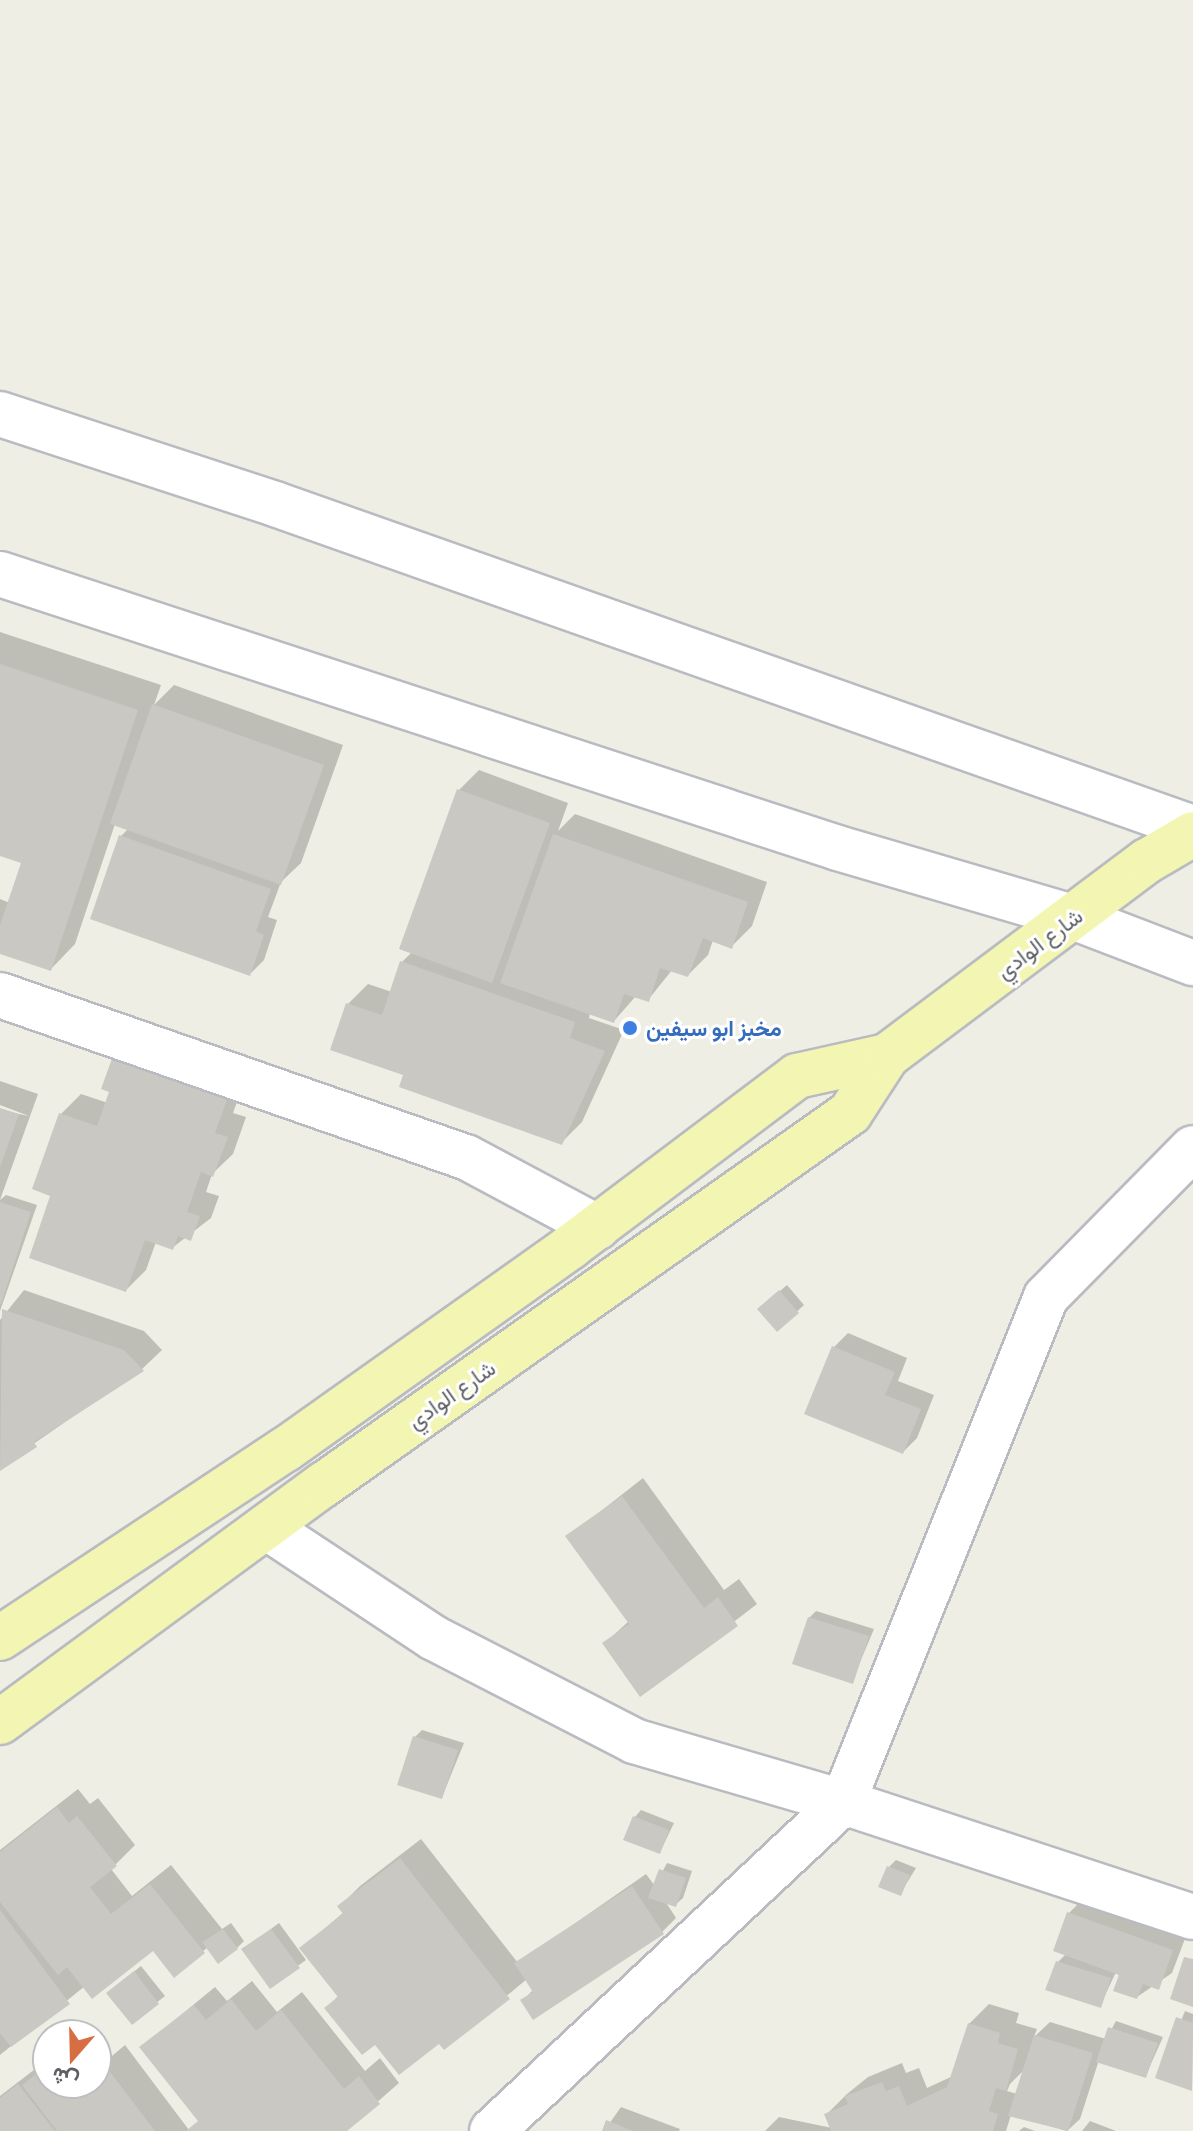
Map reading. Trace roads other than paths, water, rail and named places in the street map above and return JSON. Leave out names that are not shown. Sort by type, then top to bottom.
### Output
[{"type":"main road","name":"شارع الوادي","points":[[0,1722],[266,1527],[850,1113],[887,1056],[1193,831]]},
{"type":"main road","name":"شارع الوادي","points":[[0,1638],[286,1449],[597,1227],[797,1076],[887,1056]]},
{"type":"street","points":[[0,414],[275,504],[1193,831]]},
{"type":"street","points":[[0,574],[838,848],[1073,917],[1193,963]]},
{"type":"street","points":[[0,995],[466,1157],[597,1227]]},
{"type":"street","points":[[492,2131],[843,1802],[1046,1297],[1193,1148]]},
{"type":"street","points":[[266,1527],[434,1638],[634,1741],[843,1802],[1193,1917]]},
{"type":"place","name":"مخبز ابو سيفين","points":[[630,1028]]}]
